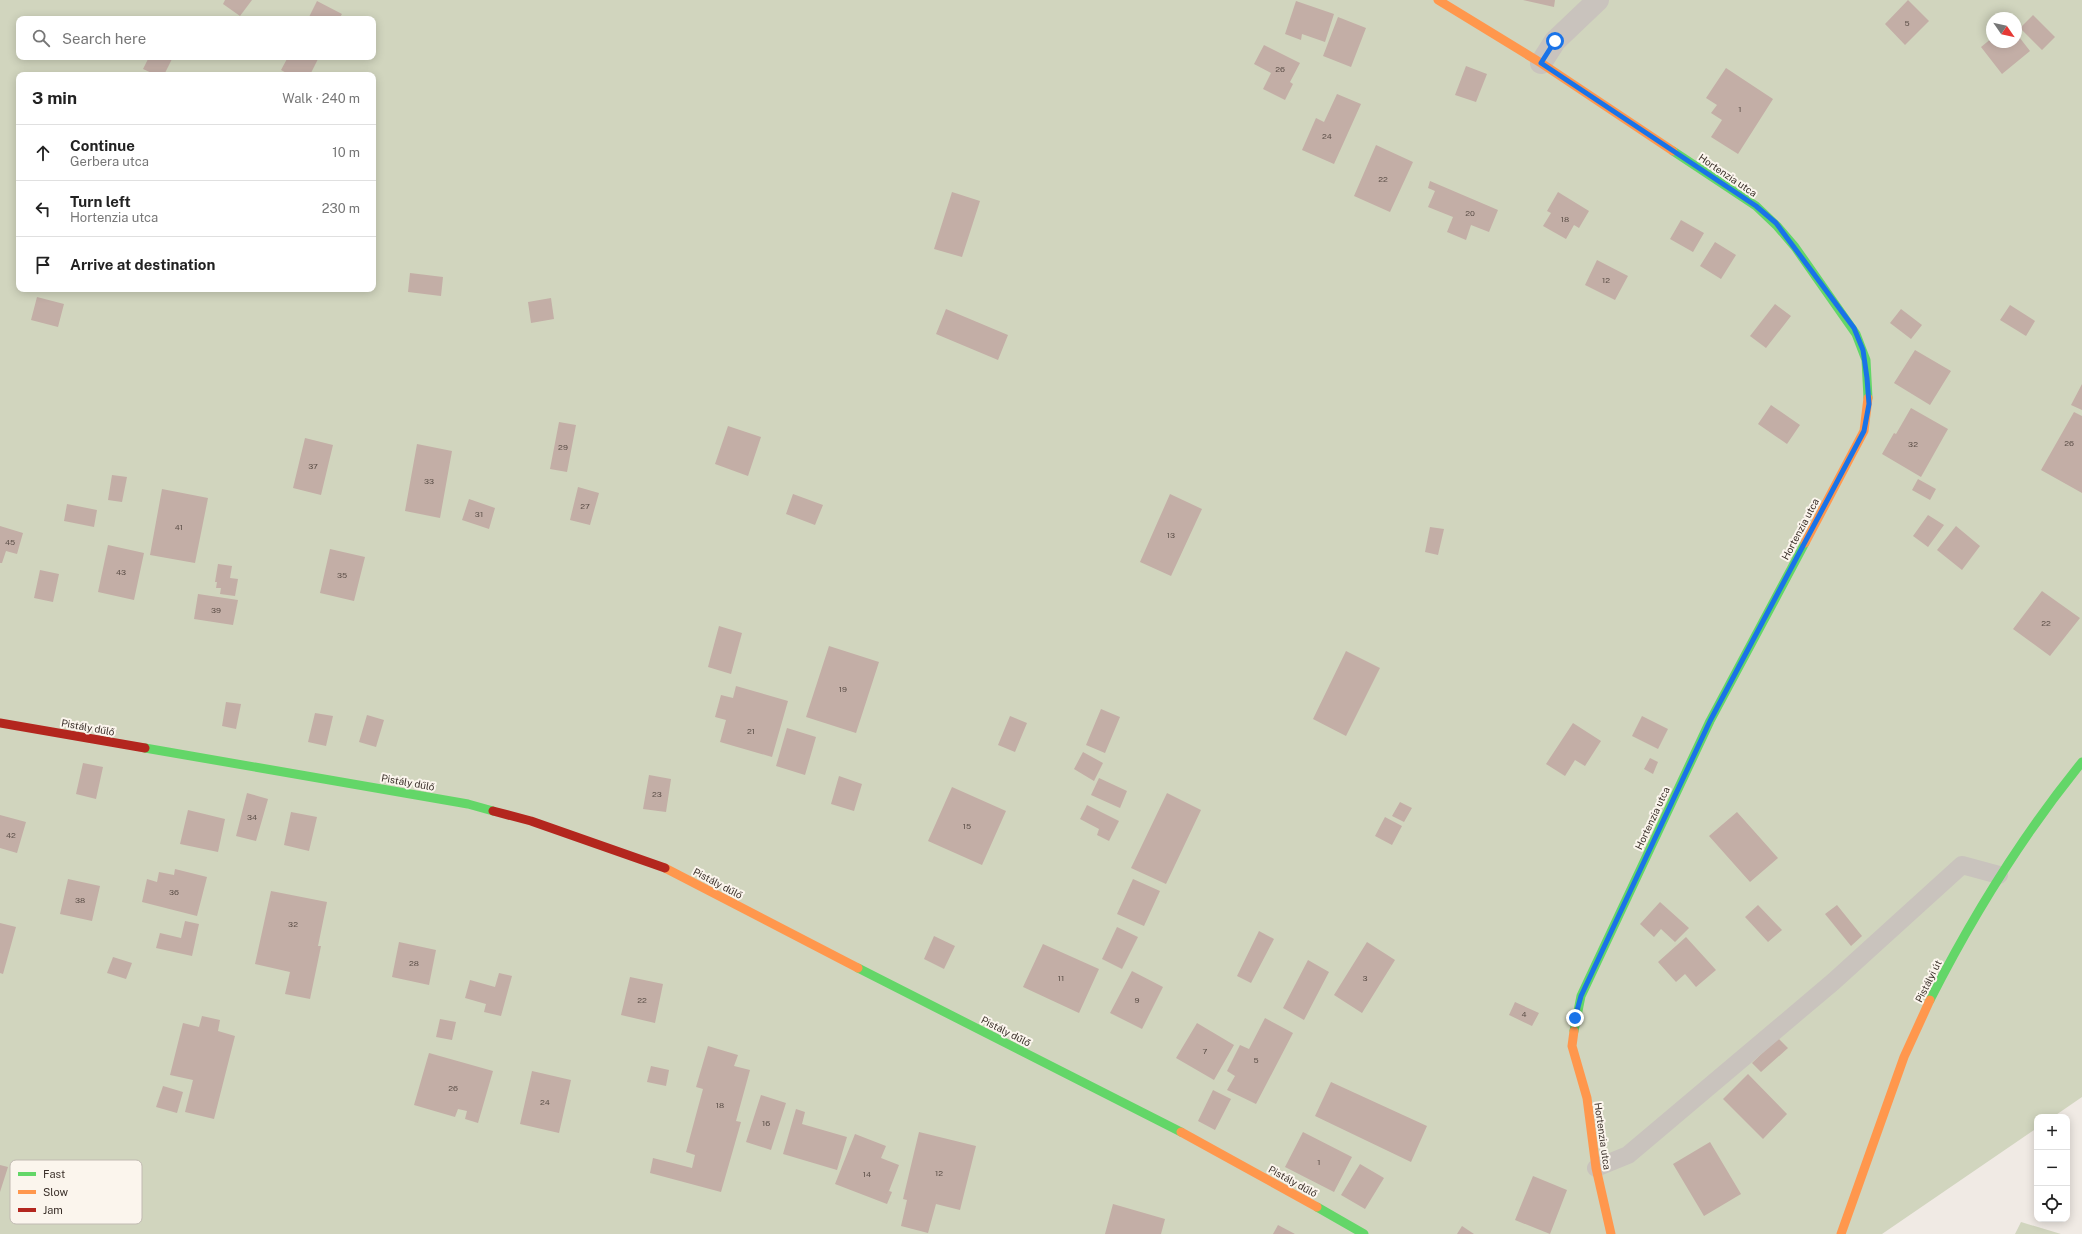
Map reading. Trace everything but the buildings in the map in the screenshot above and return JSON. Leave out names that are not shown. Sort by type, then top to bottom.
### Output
[{"type":"street","name":"Hortenzia utca","points":[[1438,0],[1541,63],[1756,206],[1776,223],[1854,328],[1863,350],[1869,404],[1864,431],[1710,721],[1581,996],[1575,1018],[1572,1046],[1587,1098],[1596,1168],[1611,1234]]},
{"type":"street","points":[[1541,63],[1555,41],[1598,0]]},
{"type":"street","name":"Pistály dűlő","points":[[0,723],[468,804],[531,821],[660,865],[872,976],[1197,1140],[1364,1234]]},
{"type":"street","name":"Pistályi út","points":[[1841,1234],[1869,1148],[1911,1038],[1954,955],[2000,875],[2053,796],[2082,762]]},
{"type":"lane","points":[[1596,1168],[1628,1154],[1833,982],[1962,865],[2000,875]]},
{"type":"green space","points":[[0,0],[2082,0],[2082,1097],[2057,1114],[2034,1114],[2034,1130],[1882,1234],[0,1234]]},
{"type":"green space","points":[[2021,1222],[2061,1234],[2015,1234]]},
{"type":"traffic: fast","points":[[1673,151],[1756,206],[1777,226],[1795,247],[1856,334],[1866,360],[1868,398]]},
{"type":"traffic: fast","points":[[1574,1031],[1581,996],[1710,721],[1805,543]]},
{"type":"traffic: fast","points":[[145,748],[468,804],[493,811]]},
{"type":"traffic: fast","points":[[1930,1000],[1963,937],[2019,847],[2039,818],[2082,762]]},
{"type":"traffic: fast","points":[[858,968],[1181,1132]]},
{"type":"traffic: fast","points":[[1317,1207],[1364,1234]]},
{"type":"traffic: slow","points":[[1438,0],[1541,63],[1673,151]]},
{"type":"traffic: slow","points":[[1805,543],[1864,431],[1868,398]]},
{"type":"traffic: slow","points":[[665,868],[858,968]]},
{"type":"traffic: slow","points":[[1841,1234],[1904,1057],[1930,1000]]},
{"type":"traffic: slow","points":[[1574,1031],[1572,1046],[1587,1098],[1596,1168],[1611,1234]]},
{"type":"traffic: slow","points":[[1181,1132],[1317,1207]]},
{"type":"traffic: jam","points":[[0,723],[145,748]]},
{"type":"traffic: jam","points":[[493,811],[531,821],[665,868]]},
{"type":"route","points":[[1555,41],[1541,63],[1756,206],[1776,223],[1854,328],[1863,350],[1869,404],[1864,431],[1710,721],[1581,996],[1575,1018]]}]
